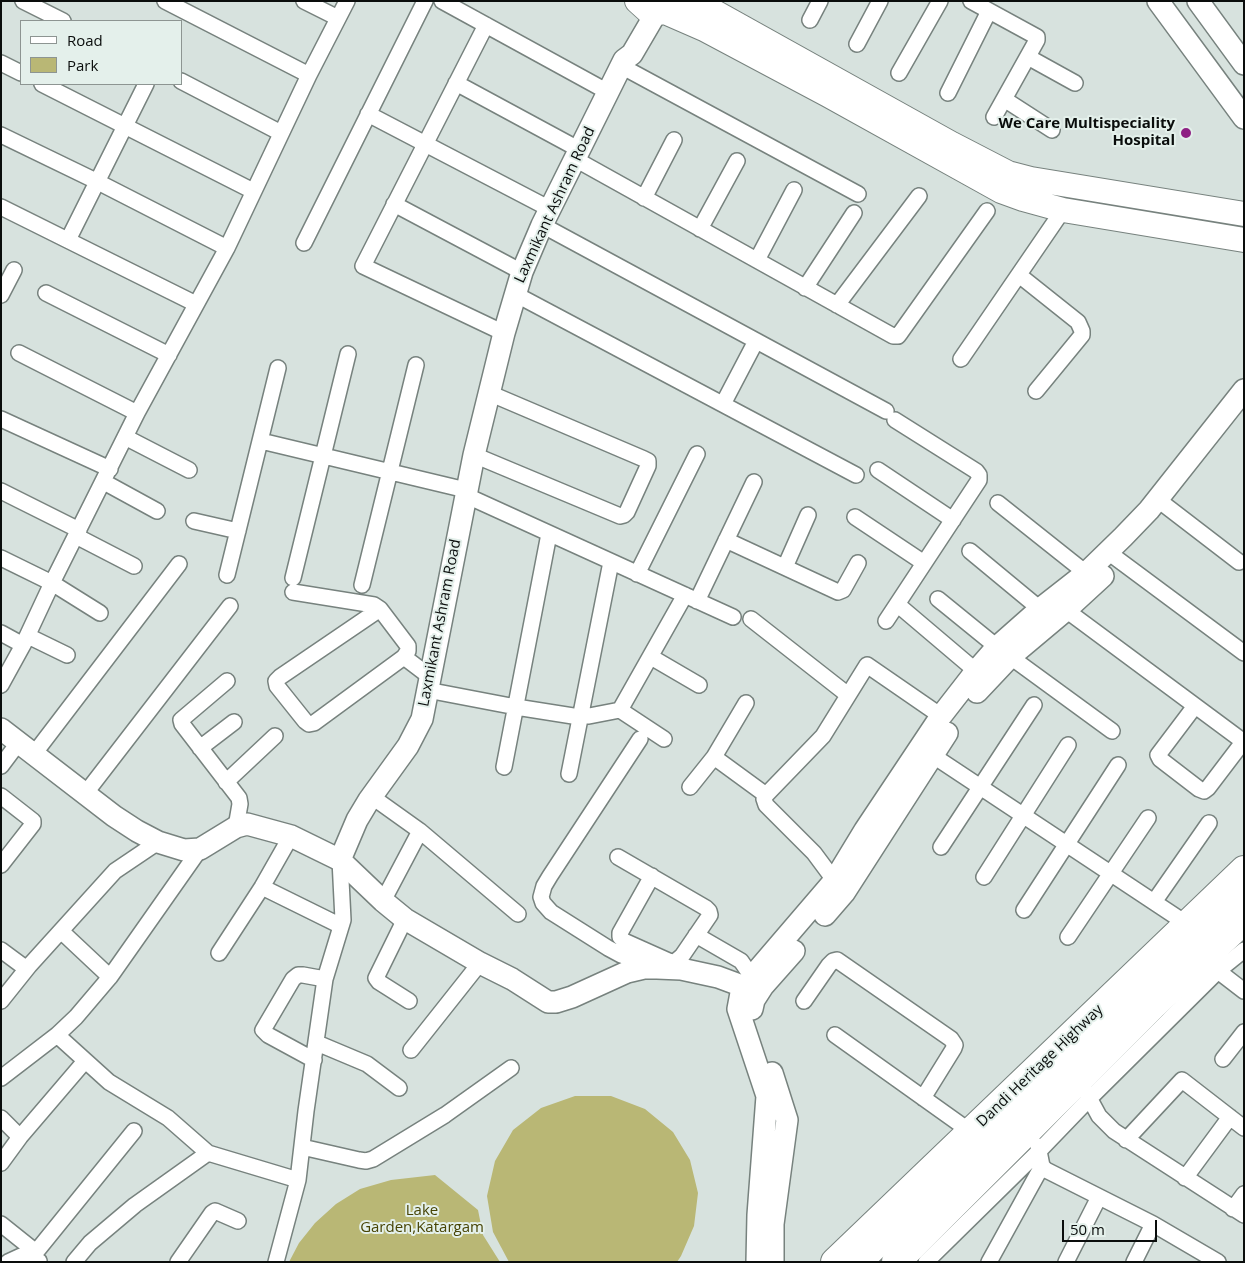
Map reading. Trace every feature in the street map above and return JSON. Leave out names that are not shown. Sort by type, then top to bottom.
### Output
[{"type":"highway","name":"Dandi Heritage Highway","points":[[835,1262],[1244,870]]},
{"type":"highway","points":[[896,1262],[1035,1125],[1084,1089],[1151,1007],[1229,956],[1244,920]]},
{"type":"main road","points":[[695,1],[952,144],[1008,173],[1021,177],[1244,214]]},
{"type":"main road","points":[[656,7],[704,29],[820,90],[1001,191],[1063,210],[1244,240]]},
{"type":"street","points":[[23,1],[61,20]]},
{"type":"street","points":[[165,1],[309,75]]},
{"type":"street","points":[[304,1],[338,18]]},
{"type":"street","points":[[1,685],[26,640],[52,583],[137,413],[227,248],[309,75],[347,1]]},
{"type":"street","points":[[304,243],[425,1]]},
{"type":"street","points":[[442,1],[608,92]]},
{"type":"street","points":[[810,20],[820,1]]},
{"type":"street","points":[[857,44],[880,1]]},
{"type":"street","points":[[899,73],[940,1]]},
{"type":"street","points":[[971,1],[996,9],[1037,38],[994,117]]},
{"type":"street","points":[[1158,1],[1244,118]]},
{"type":"street","points":[[1198,1],[1244,64]]},
{"type":"street","name":"Laxmikant Ashram Road","points":[[340,860],[357,820],[371,796],[414,736],[422,719],[474,455],[504,333],[522,272],[546,217],[608,92],[623,63],[632,54],[656,7]]},
{"type":"street","points":[[948,92],[996,9]]},
{"type":"street","points":[[486,26],[364,264],[365,268],[504,333]]},
{"type":"street","points":[[1028,57],[1074,83]]},
{"type":"street","points":[[1,63],[20,72]]},
{"type":"street","points":[[623,63],[858,194]]},
{"type":"street","points":[[182,82],[281,133]]},
{"type":"street","points":[[456,84],[578,155],[644,198],[893,336],[898,336],[987,211]]},
{"type":"street","points":[[44,85],[253,191]]},
{"type":"street","points":[[68,240],[145,85]]},
{"type":"street","points":[[1004,99],[1052,130]]},
{"type":"street","points":[[368,114],[425,144],[756,341],[890,415],[979,475],[979,480],[886,621]]},
{"type":"street","points":[[1,135],[227,248]]},
{"type":"street","points":[[644,198],[674,140]]},
{"type":"street","points":[[700,229],[737,161]]},
{"type":"street","points":[[757,260],[794,190]]},
{"type":"street","points":[[837,305],[919,196]]},
{"type":"street","points":[[394,204],[522,272]]},
{"type":"street","points":[[1,207],[196,304]]},
{"type":"street","points":[[961,359],[1063,210]]},
{"type":"street","points":[[805,288],[854,213]]},
{"type":"street","points":[[1,295],[14,270]]},
{"type":"street","points":[[1018,275],[1078,322],[1082,331],[1082,335],[1036,391]]},
{"type":"street","points":[[46,293],[169,355]]},
{"type":"street","points":[[515,294],[856,475]]},
{"type":"street","points":[[723,404],[756,341]]},
{"type":"street","points":[[19,353],[137,413]]},
{"type":"street","points":[[348,354],[293,585],[367,603],[380,609],[408,646],[408,652],[404,657],[314,723],[309,724],[277,686],[276,681],[380,609]]},
{"type":"street","points":[[362,585],[416,365]]},
{"type":"street","points":[[227,575],[278,368]]},
{"type":"street","points":[[1163,503],[1244,390]]},
{"type":"street","points":[[474,455],[620,516],[627,512],[648,466],[648,462],[644,459],[489,393]]},
{"type":"street","points":[[927,751],[941,716],[976,672],[1066,610],[1244,413]]},
{"type":"street","points":[[1,419],[107,476],[157,512]]},
{"type":"street","points":[[125,437],[189,470]]},
{"type":"street","points":[[261,441],[390,472],[466,493],[550,534],[733,617]]},
{"type":"street","points":[[637,574],[696,454]]},
{"type":"street","points":[[878,470],[952,520]]},
{"type":"street","points":[[620,710],[651,657],[691,598],[726,540],[754,482]]},
{"type":"street","points":[[1,492],[78,533],[134,566]]},
{"type":"street","points":[[998,503],[1086,573]]},
{"type":"street","points":[[1163,503],[1239,562]]},
{"type":"street","points":[[785,567],[808,515]]},
{"type":"street","points":[[855,518],[924,563]]},
{"type":"street","points":[[194,521],[238,531]]},
{"type":"street","points":[[504,767],[550,534]]},
{"type":"street","points":[[726,540],[841,592],[858,563]]},
{"type":"street","points":[[970,551],[1040,608]]},
{"type":"street","points":[[757,1262],[758,1215],[767,1096],[738,1009],[739,1000],[839,887],[927,751],[953,724],[982,686],[1004,652],[1040,608],[1086,573],[1114,556]]},
{"type":"street","points":[[1114,556],[1244,653]]},
{"type":"street","points":[[1,558],[52,583],[100,613]]},
{"type":"street","points":[[569,774],[611,562]]},
{"type":"street","points":[[1,766],[26,748],[179,564]]},
{"type":"street","points":[[938,599],[1004,652],[1112,731]]},
{"type":"street","points":[[897,604],[976,672]]},
{"type":"street","points":[[85,794],[230,606]]},
{"type":"street","points":[[1066,610],[1195,706],[1243,742],[1204,791],[1160,759],[1158,755],[1195,706]]},
{"type":"street","points":[[751,619],[848,694]]},
{"type":"street","points":[[1,633],[67,655]]},
{"type":"street","points":[[404,657],[428,683],[516,708],[580,716],[620,710],[664,739]]},
{"type":"street","points":[[651,657],[699,685]]},
{"type":"street","points":[[839,887],[814,853],[766,805],[764,799],[766,795],[819,741],[867,664],[941,716]]},
{"type":"street","points":[[227,681],[180,720],[239,798],[240,804],[236,826]]},
{"type":"street","points":[[690,787],[714,757],[746,702]]},
{"type":"street","points":[[941,847],[1034,706]]},
{"type":"street","points":[[200,748],[234,722]]},
{"type":"street","points":[[1,729],[114,816],[137,831],[158,842],[184,850],[200,849]]},
{"type":"street","points":[[226,782],[275,736]]},
{"type":"street","points":[[640,739],[547,881],[541,897],[543,903],[551,912],[621,955],[657,968],[694,972],[752,986]]},
{"type":"street","points":[[984,877],[1068,745]]},
{"type":"street","points":[[927,751],[1187,924]]},
{"type":"street","points":[[714,757],[766,795]]},
{"type":"street","points":[[1024,910],[1118,765]]},
{"type":"street","points":[[1,796],[34,821],[1,865]]},
{"type":"street","points":[[371,796],[420,831],[518,914]]},
{"type":"street","points":[[1068,937],[1148,818]]},
{"type":"street","points":[[1154,902],[1209,823]]},
{"type":"street","points":[[1,1078],[57,1035],[76,1017],[110,977],[200,849],[236,826],[247,824],[292,836],[340,860],[383,901],[406,919],[480,963],[512,979],[548,1002],[556,1002],[627,972],[657,968]]},
{"type":"street","points":[[383,901],[420,831]]},
{"type":"street","points":[[219,953],[262,887],[292,836]]},
{"type":"street","points":[[1,1001],[29,966],[115,871],[158,842]]},
{"type":"street","points":[[618,857],[652,876],[709,911],[710,915],[676,962],[671,962],[624,941],[620,937],[620,933],[652,876]]},
{"type":"street","points":[[276,1262],[298,1180],[325,979],[343,920],[340,860]]},
{"type":"street","points":[[262,887],[341,926]]},
{"type":"street","points":[[863,1262],[1004,1121],[1104,1026],[1118,1018],[1244,899]]},
{"type":"street","points":[[406,919],[376,978],[379,982],[409,1001]]},
{"type":"street","points":[[61,931],[110,977]]},
{"type":"street","points":[[696,935],[741,961],[752,986],[754,1000],[752,1007],[753,1016],[787,1120],[773,1224],[773,1262]]},
{"type":"street","points":[[1,950],[24,967],[29,966]]},
{"type":"street","points":[[1229,956],[1244,991]]},
{"type":"street","points":[[804,1002],[829,965],[837,960],[951,1039],[955,1045],[954,1048],[923,1098]]},
{"type":"street","points":[[411,1050],[480,963]]},
{"type":"street","points":[[314,1060],[268,1035],[263,1030],[293,980],[298,975],[325,979]]},
{"type":"street","points":[[884,1262],[1028,1121],[1111,1033],[1118,1018]]},
{"type":"street","points":[[1223,1059],[1244,1032]]},
{"type":"street","points":[[57,1035],[109,1082],[168,1118],[208,1154],[298,1180]]},
{"type":"street","points":[[835,1035],[971,1132]]},
{"type":"street","points":[[316,1042],[367,1064],[399,1088]]},
{"type":"street","points":[[1,1163],[20,1137],[86,1061]]},
{"type":"street","points":[[302,1148],[366,1161],[445,1115],[512,1068]]},
{"type":"street","points":[[1126,1140],[1182,1080],[1244,1128]]},
{"type":"street","points":[[989,1262],[1041,1159],[1084,1089],[1106,1124],[1126,1140],[1239,1212],[1244,1194]]},
{"type":"street","points":[[1185,1178],[1230,1117]]},
{"type":"street","points":[[1,1118],[20,1137]]},
{"type":"street","points":[[1035,1125],[1041,1159],[1099,1197],[1153,1224],[1218,1262]]},
{"type":"street","points":[[36,1257],[134,1131]]},
{"type":"street","points":[[74,1262],[90,1243],[134,1205],[208,1154]]},
{"type":"street","points":[[926,1262],[1041,1159]]},
{"type":"street","points":[[1066,1262],[1099,1197]]},
{"type":"street","points":[[178,1262],[212,1213],[215,1211],[238,1221]]},
{"type":"street","points":[[1,1224],[36,1257]]},
{"type":"street","points":[[1134,1262],[1153,1224]]},
{"type":"street","points":[[8,1262],[21,1256],[36,1257]]},
{"type":"green space","points":[[575,1096],[611,1096],[645,1109],[673,1132],[690,1160],[698,1193],[694,1226],[677,1262],[509,1262],[493,1232],[487,1196],[495,1161],[513,1130],[541,1108]]},
{"type":"green space","name":"Lake Garden,Katargam","points":[[435,1175],[478,1210],[483,1235],[500,1262],[289,1262],[299,1243],[315,1223],[336,1204],[360,1189],[391,1180]]},
{"type":"place","name":"We Care Multispeciality Hospital","points":[[1186,133]]}]
